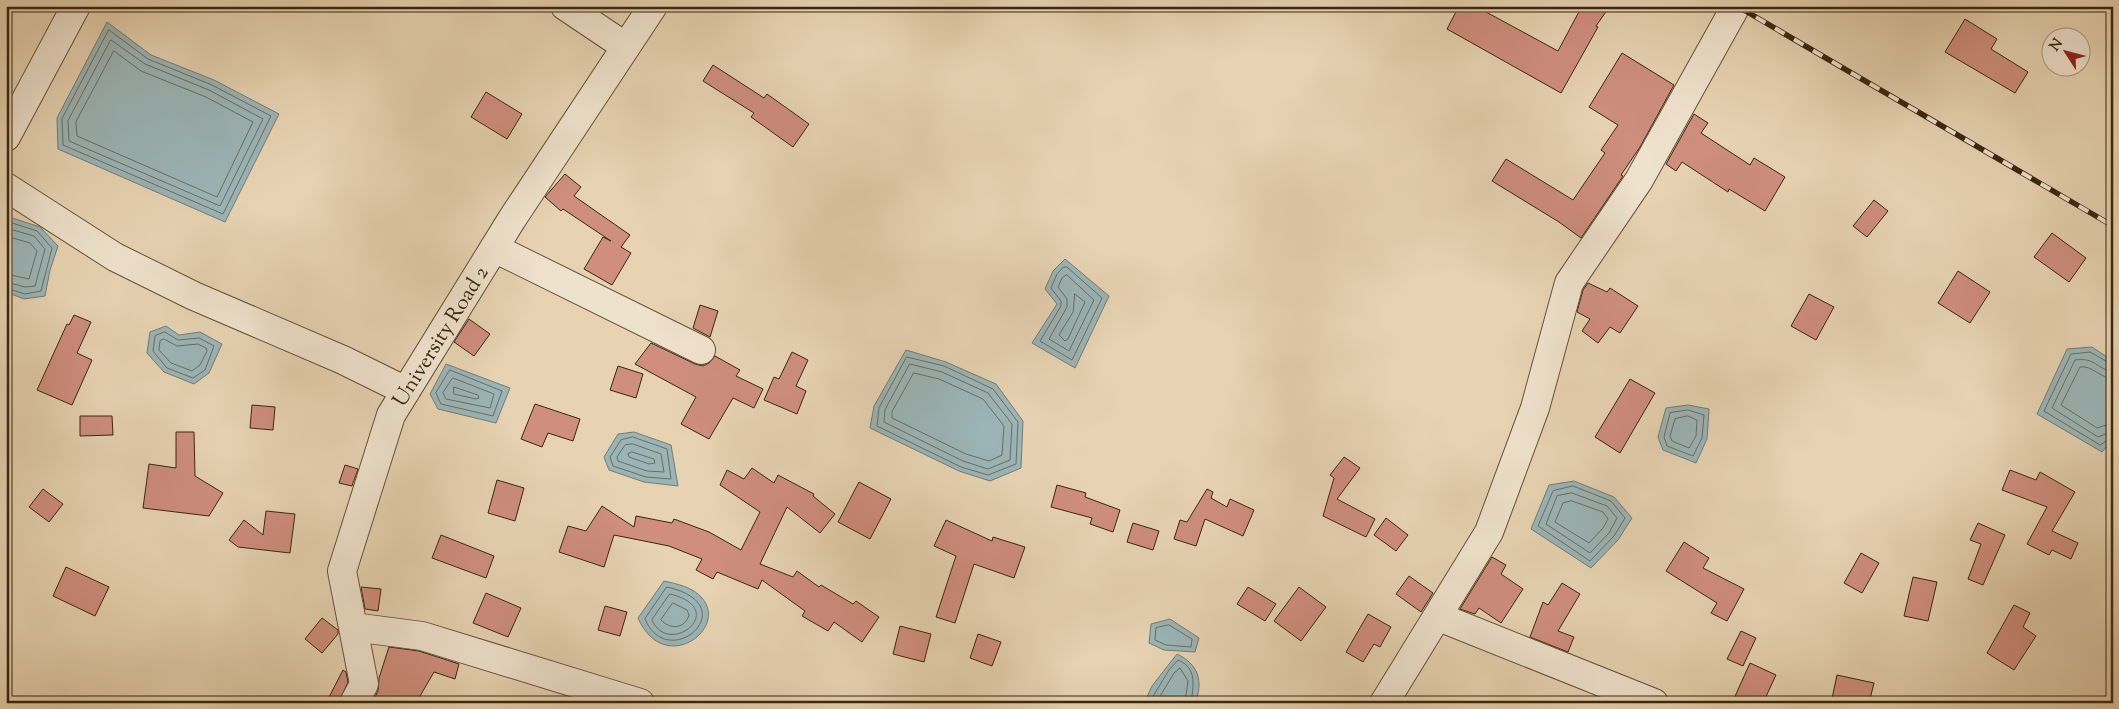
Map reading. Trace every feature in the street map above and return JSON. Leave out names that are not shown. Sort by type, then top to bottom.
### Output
[{"type":"street","points":[[6,137],[76,6]]},
{"type":"street","points":[[565,6],[626,47]]},
{"type":"street","name":"University Road 2","points":[[354,703],[364,684],[342,571],[390,415],[494,248],[653,6]]},
{"type":"street","points":[[1384,703],[1439,617],[1489,532],[1535,408],[1569,283],[1639,180],[1736,6]]},
{"type":"street","points":[[6,187],[115,257],[194,296],[343,360],[406,391]]},
{"type":"street","points":[[494,248],[701,350]]},
{"type":"street","points":[[1439,617],[1654,703]]},
{"type":"street","points":[[353,627],[422,636],[640,703]]},
{"type":"water","points":[[107,22],[151,55],[214,80],[279,114],[225,222],[58,149],[57,118]]},
{"type":"water","points":[[6,216],[40,227],[58,246],[50,270],[45,296],[24,299],[6,292]]},
{"type":"water","points":[[1065,259],[1109,296],[1075,368],[1032,343],[1057,304],[1045,289],[1053,271]]},
{"type":"water","points":[[166,326],[179,335],[200,332],[222,344],[209,373],[194,384],[164,372],[147,353],[150,332]]},
{"type":"water","points":[[2092,347],[2113,361],[2113,440],[2102,452],[2037,414],[2067,349]]},
{"type":"water","points":[[906,350],[946,362],[996,384],[1023,421],[1021,468],[990,481],[959,471],[870,428],[874,406]]},
{"type":"water","points":[[446,364],[510,388],[496,423],[438,409],[430,394]]},
{"type":"water","points":[[1688,405],[1709,409],[1707,439],[1696,463],[1663,450],[1658,437],[1666,408]]},
{"type":"water","points":[[634,432],[671,445],[678,486],[644,482],[609,470],[604,457],[618,434]]},
{"type":"water","points":[[1574,481],[1614,497],[1632,518],[1618,540],[1591,568],[1531,529],[1549,485]]},
{"type":"water","points":[[664,581],[684,586],[694,591],[702,598],[708,610],[707,622],[700,634],[690,642],[677,646],[663,644],[649,635],[638,618]]},
{"type":"water","points":[[1170,619],[1199,638],[1195,652],[1164,650],[1149,643],[1151,624]]},
{"type":"water","points":[[1177,654],[1190,663],[1197,674],[1199,687],[1195,703],[1144,703],[1152,686]]},
{"type":"building","points":[[1459,6],[1475,6],[1558,51],[1582,6],[1610,6],[1596,26],[1598,27],[1561,93],[1447,29]]},
{"type":"building","points":[[1965,19],[1997,39],[1991,49],[2028,72],[2015,93],[1945,52]]},
{"type":"building","points":[[1622,53],[1674,85],[1640,147],[1621,175],[1623,176],[1581,238],[1559,222],[1492,181],[1506,159],[1573,200],[1605,153],[1601,150],[1618,125],[1589,107]]},
{"type":"building","points":[[713,65],[764,98],[767,94],[809,124],[793,147],[751,117],[754,113],[703,81]]},
{"type":"building","points":[[486,92],[522,114],[507,139],[471,117]]},
{"type":"building","points":[[1694,114],[1708,123],[1701,133],[1750,165],[1754,158],[1785,177],[1765,211],[1729,189],[1728,192],[1682,162],[1676,171],[1666,164]]},
{"type":"building","points":[[565,174],[581,187],[574,196],[630,235],[621,247],[631,253],[612,285],[584,269],[603,237],[611,241],[563,209],[561,211],[545,197]]},
{"type":"building","points":[[1874,200],[1888,211],[1867,237],[1853,226]]},
{"type":"building","points":[[2052,233],[2086,258],[2069,282],[2034,257]]},
{"type":"building","points":[[1958,271],[1990,292],[1970,323],[1938,303]]},
{"type":"building","points":[[1588,283],[1607,292],[1610,288],[1638,306],[1620,333],[1610,327],[1598,343],[1582,331],[1590,319],[1577,312],[1583,290]]},
{"type":"building","points":[[1809,294],[1834,307],[1816,340],[1791,326]]},
{"type":"building","points":[[700,305],[718,311],[710,337],[693,328]]},
{"type":"building","points":[[74,315],[91,322],[77,353],[92,360],[72,405],[37,390],[67,324],[69,325]]},
{"type":"building","points":[[469,319],[490,334],[474,356],[454,342]]},
{"type":"building","points":[[651,343],[695,364],[703,366],[709,363],[715,356],[740,370],[736,376],[763,389],[754,408],[733,398],[709,439],[681,424],[696,397],[635,364]]},
{"type":"building","points":[[792,352],[808,360],[796,386],[806,391],[797,414],[764,400],[774,377],[779,379]]},
{"type":"building","points":[[618,366],[643,374],[636,398],[610,390]]},
{"type":"building","points":[[1630,379],[1655,393],[1620,453],[1595,437]]},
{"type":"building","points":[[535,404],[580,419],[573,441],[548,433],[542,447],[521,439]]},
{"type":"building","points":[[252,405],[275,407],[273,430],[250,428]]},
{"type":"building","points":[[80,416],[112,416],[113,435],[80,436]]},
{"type":"building","points":[[176,432],[194,432],[195,476],[223,493],[209,516],[143,508],[149,464],[176,468]]},
{"type":"building","points":[[1344,457],[1360,468],[1337,499],[1375,519],[1366,537],[1323,516],[1334,478],[1330,475]]},
{"type":"building","points":[[345,465],[358,469],[352,486],[339,483]]},
{"type":"building","points":[[752,468],[774,483],[778,475],[814,494],[813,496],[835,514],[820,533],[787,507],[760,564],[793,577],[797,571],[819,587],[821,585],[853,604],[856,601],[879,617],[862,642],[834,622],[828,631],[802,616],[805,611],[762,580],[758,589],[717,572],[713,579],[696,570],[702,559],[669,546],[614,535],[604,567],[559,552],[568,526],[586,531],[602,506],[634,527],[636,516],[672,523],[674,519],[709,532],[741,550],[760,512],[720,485],[727,470],[744,479]]},
{"type":"building","points":[[2010,470],[2036,480],[2040,472],[2075,492],[2052,531],[2078,543],[2071,559],[2052,550],[2049,555],[2027,544],[2047,507],[2002,490]]},
{"type":"building","points":[[497,480],[524,488],[515,521],[488,513]]},
{"type":"building","points":[[859,482],[891,499],[870,539],[838,522]]},
{"type":"building","points":[[1057,485],[1086,493],[1085,497],[1120,510],[1113,532],[1090,524],[1092,518],[1051,507]]},
{"type":"building","points":[[43,489],[63,504],[49,522],[29,507]]},
{"type":"building","points":[[1207,489],[1213,492],[1211,498],[1227,507],[1230,499],[1254,510],[1243,536],[1205,519],[1196,546],[1174,539],[1180,520],[1187,522]]},
{"type":"building","points":[[266,511],[295,514],[290,553],[238,547],[229,540],[244,520],[263,535]]},
{"type":"building","points":[[1386,518],[1408,535],[1396,551],[1374,535]]},
{"type":"building","points":[[946,520],[992,541],[993,537],[1025,547],[1014,578],[974,564],[955,623],[936,617],[956,556],[934,546]]},
{"type":"building","points":[[1133,523],[1159,531],[1153,550],[1127,542]]},
{"type":"building","points":[[1978,523],[2005,535],[1983,585],[1968,579],[1981,544],[1970,540]]},
{"type":"building","points":[[441,535],[494,556],[486,578],[432,558]]},
{"type":"building","points":[[1684,542],[1709,558],[1703,568],[1744,589],[1727,621],[1711,613],[1717,603],[1666,571]]},
{"type":"building","points":[[1861,553],[1879,563],[1862,593],[1844,583]]},
{"type":"building","points":[[1492,557],[1506,565],[1501,574],[1523,589],[1501,623],[1479,608],[1475,614],[1460,609]]},
{"type":"building","points":[[66,567],[109,587],[95,616],[53,596]]},
{"type":"building","points":[[1409,576],[1433,593],[1421,612],[1396,594]]},
{"type":"building","points":[[1913,577],[1937,582],[1928,621],[1904,616]]},
{"type":"building","points":[[1562,583],[1580,594],[1558,631],[1574,637],[1568,652],[1530,637],[1543,602],[1548,605]]},
{"type":"building","points":[[361,587],[381,589],[378,611],[365,609]]},
{"type":"building","points":[[1248,587],[1276,604],[1265,621],[1237,604]]},
{"type":"building","points":[[1299,587],[1326,607],[1301,641],[1274,621]]},
{"type":"building","points":[[486,593],[521,608],[508,637],[473,623]]},
{"type":"building","points":[[2014,605],[2030,613],[2023,627],[2036,636],[2014,670],[1987,653]]},
{"type":"building","points":[[605,606],[627,612],[620,636],[598,630]]},
{"type":"building","points":[[1368,614],[1391,627],[1380,647],[1374,644],[1363,662],[1346,652]]},
{"type":"building","points":[[322,618],[338,630],[338,634],[322,653],[305,639]]},
{"type":"building","points":[[900,626],[931,634],[924,662],[893,654]]},
{"type":"building","points":[[1741,631],[1756,638],[1743,666],[1727,659]]},
{"type":"building","points":[[978,634],[1001,642],[992,666],[970,658]]},
{"type":"building","points":[[389,647],[419,651],[459,664],[455,679],[434,672],[416,703],[372,703],[378,691],[379,678]]},
{"type":"building","points":[[1750,663],[1776,675],[1763,703],[1732,703]]},
{"type":"building","points":[[343,670],[346,672],[348,682],[339,703],[326,703]]},
{"type":"building","points":[[1837,675],[1874,683],[1869,703],[1831,703]]},
{"type":"railway","points":[[1737,6],[2113,226]]}]
